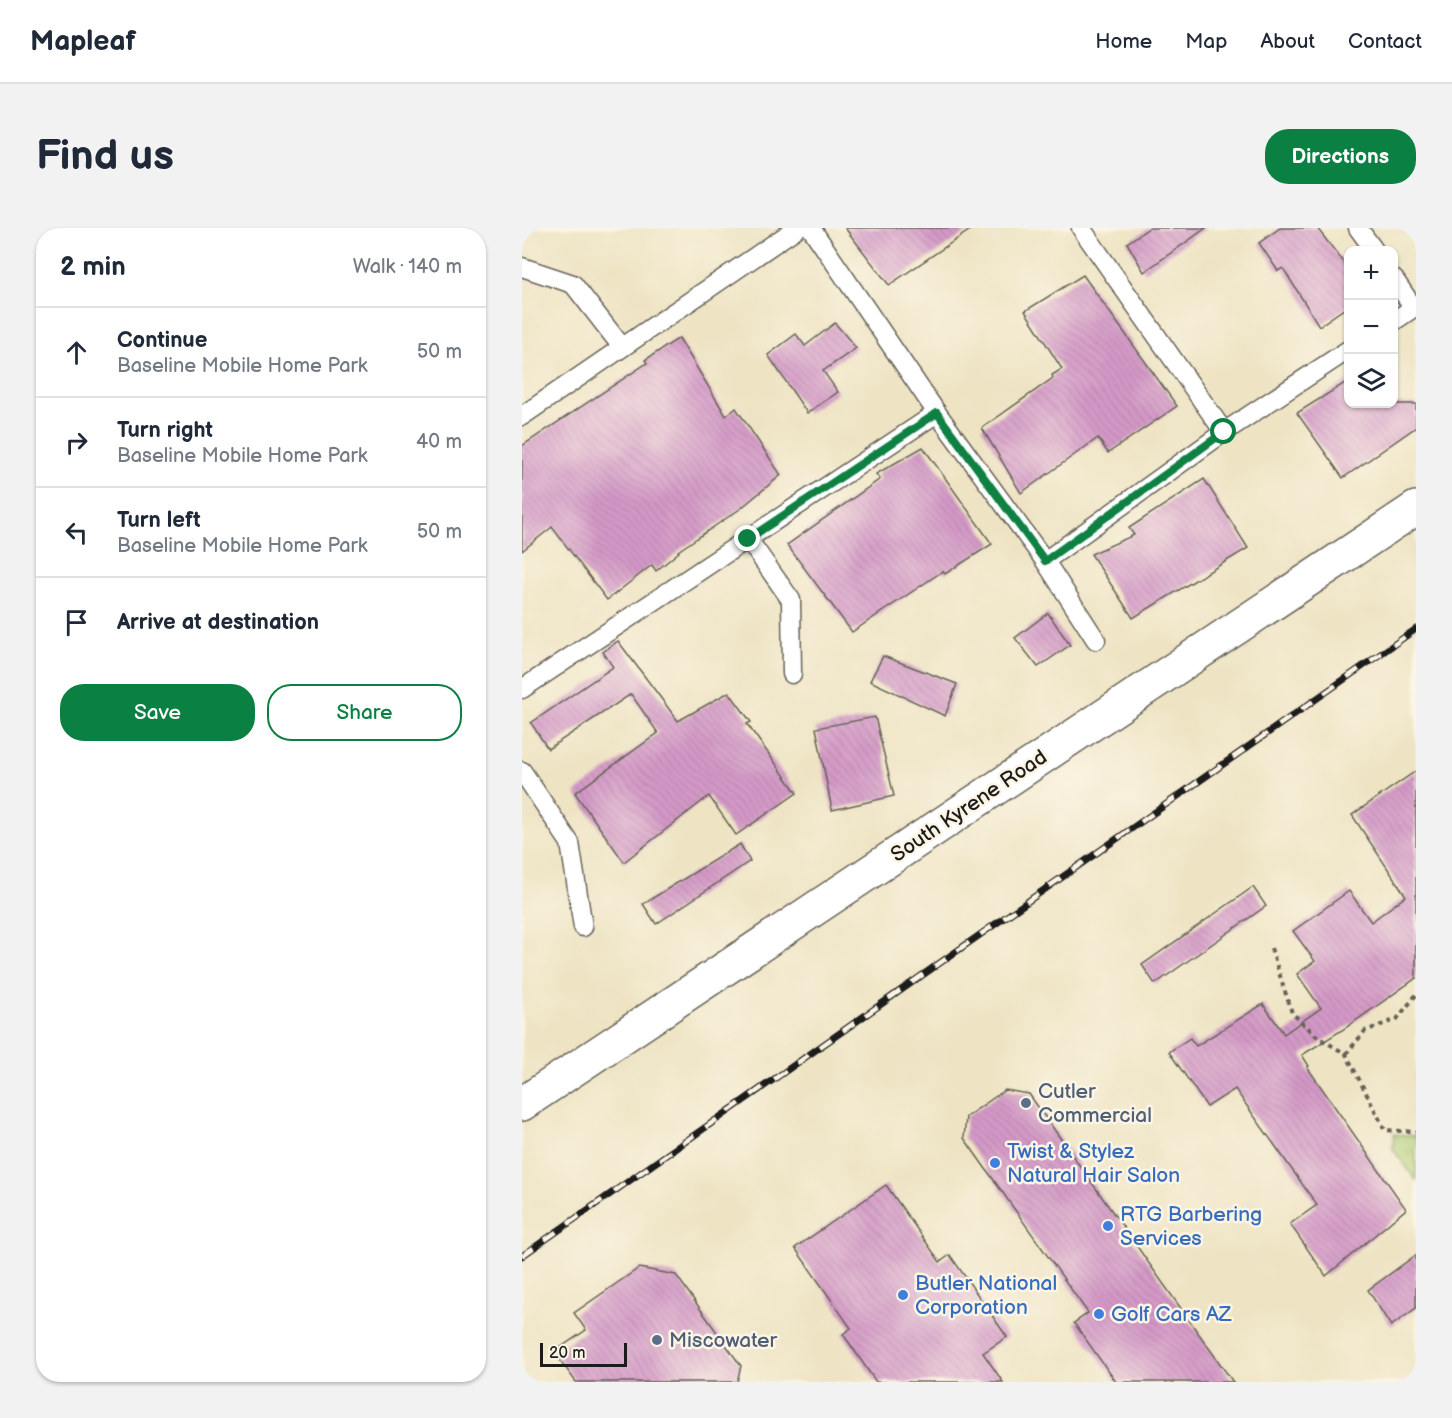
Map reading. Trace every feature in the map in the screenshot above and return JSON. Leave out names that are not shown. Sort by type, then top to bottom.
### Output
[{"type":"street","name":"South Kyrene Road","points":[[522,1104],[1416,508]]},
{"type":"lane","points":[[522,416],[797,228]]},
{"type":"lane","points":[[811,228],[937,413],[1045,561],[1096,640]]},
{"type":"lane","points":[[1081,228],[1224,432]]},
{"type":"lane","points":[[1358,228],[1371,246]]},
{"type":"lane","points":[[522,267],[573,284],[622,347]]},
{"type":"lane","points":[[1398,284],[1415,307],[1398,318]]},
{"type":"lane","points":[[1045,561],[1224,432],[1344,353]]},
{"type":"lane","points":[[522,689],[937,413]]},
{"type":"lane","points":[[748,539],[791,600],[792,674]]},
{"type":"lane","points":[[522,771],[570,843],[583,927]]},
{"type":"path","points":[[1271,948],[1292,1013],[1318,1038],[1346,1054],[1385,1130],[1416,1132]]},
{"type":"path","points":[[1346,1054],[1365,1031],[1397,1019],[1416,995]]},
{"type":"green space","points":[[1394,1134],[1416,1136],[1416,1180],[1393,1149]]},
{"type":"building","points":[[845,228],[973,228],[889,285]]},
{"type":"building","points":[[1149,228],[1206,228],[1144,272],[1127,243]]},
{"type":"building","points":[[1280,228],[1317,228],[1344,263],[1344,309],[1319,326],[1283,268],[1278,271],[1259,243]]},
{"type":"building","points":[[1083,275],[1177,406],[1108,453],[1098,438],[1021,493],[982,428],[1053,378],[1052,375],[1062,369],[1025,311]]},
{"type":"building","points":[[835,323],[856,348],[823,371],[838,392],[807,413],[768,355],[796,334],[805,346]]},
{"type":"building","points":[[679,338],[726,416],[736,408],[781,475],[740,509],[678,551],[656,571],[652,565],[607,600],[552,527],[522,551],[522,446],[647,363],[645,360]]},
{"type":"building","points":[[1344,384],[1344,408],[1398,408],[1398,404],[1416,404],[1416,427],[1343,478],[1297,413]]},
{"type":"building","points":[[923,447],[992,544],[945,574],[943,571],[852,632],[787,545],[880,479],[876,474]]},
{"type":"building","points":[[1204,479],[1248,548],[1133,618],[1091,554],[1134,535],[1129,528]]},
{"type":"building","points":[[1048,613],[1070,645],[1038,667],[1015,638]]},
{"type":"building","points":[[618,641],[678,721],[729,692],[751,722],[747,724],[797,793],[736,835],[709,796],[624,862],[575,793],[658,733],[631,694],[548,749],[531,723],[613,667],[603,652]]},
{"type":"building","points":[[883,656],[957,684],[945,716],[870,681]]},
{"type":"building","points":[[875,717],[894,796],[832,810],[816,728]]},
{"type":"building","points":[[1416,771],[1416,978],[1347,1027],[1302,1055],[1309,1066],[1307,1067],[1406,1209],[1326,1276],[1290,1224],[1317,1205],[1235,1089],[1207,1107],[1169,1052],[1190,1038],[1196,1046],[1263,1004],[1284,1034],[1321,1008],[1297,974],[1315,961],[1293,931],[1349,891],[1371,922],[1406,896],[1352,815]]},
{"type":"building","points":[[740,844],[750,861],[656,924],[643,904]]},
{"type":"building","points":[[1253,887],[1266,906],[1155,984],[1142,965]]},
{"type":"building","points":[[1005,1090],[1029,1094],[1233,1382],[1116,1382],[1074,1323],[1088,1313],[964,1138],[966,1117]]},
{"type":"building","name":"Butler National Corporation","points":[[886,1185],[940,1262],[950,1255],[1007,1337],[983,1353],[1003,1382],[876,1382],[843,1334],[851,1328],[795,1248]]},
{"type":"building","points":[[1416,1255],[1416,1308],[1391,1326],[1368,1290]]},
{"type":"building","name":"Miscowater","points":[[639,1268],[676,1275],[741,1366],[737,1382],[576,1382],[554,1352],[586,1330],[574,1313]]},
{"type":"railway","points":[[522,1256],[1416,629]]},
{"type":"place","name":"Cutler Commercial","points":[[1026,1103]]},
{"type":"place","name":"Twist & Stylez Natural Hair Salon","points":[[995,1163]]},
{"type":"place","name":"RTG Barbering Services","points":[[1108,1226]]},
{"type":"place","name":"Butler National Corporation","points":[[903,1295]]},
{"type":"place","name":"Golf Cars AZ","points":[[1099,1314]]},
{"type":"place","name":"Miscowater","points":[[657,1340]]},
{"type":"route","points":[[748,539],[937,413],[1045,561],[1224,432]]}]
